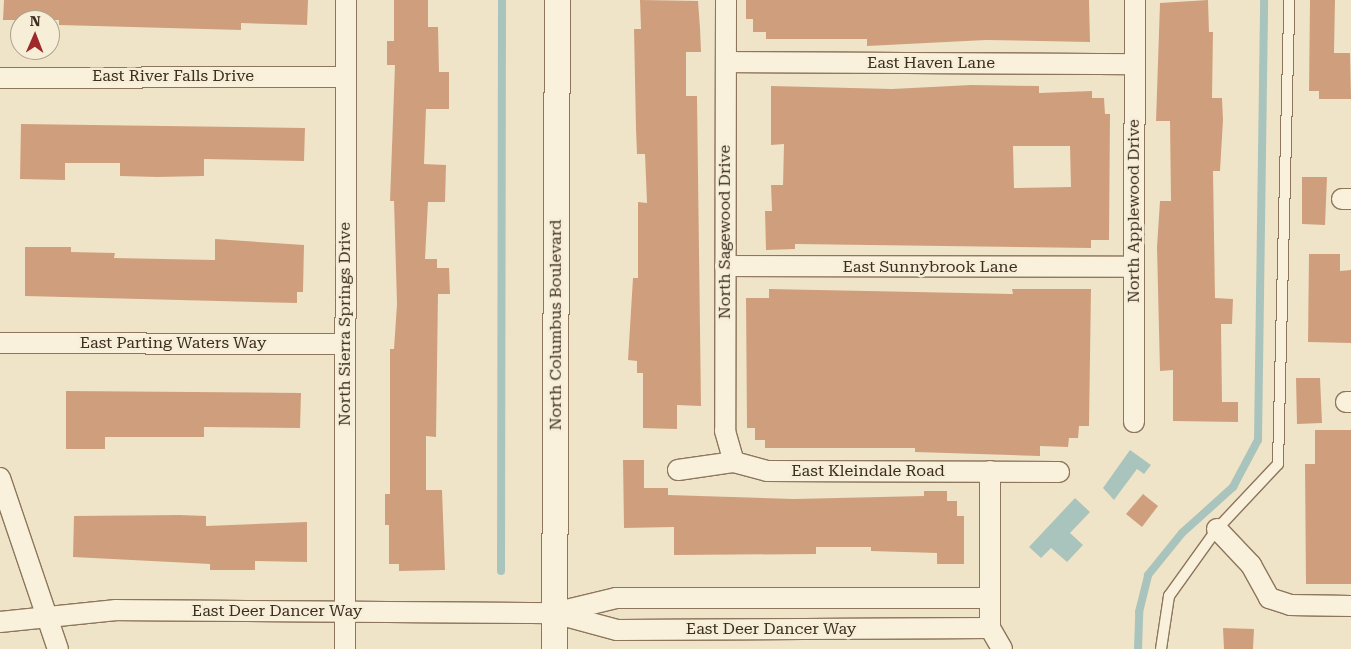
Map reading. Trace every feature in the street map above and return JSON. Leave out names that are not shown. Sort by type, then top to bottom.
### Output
[{"type":"street","name":"North Sierra Springs Drive","points":[[345,649],[346,0]]},
{"type":"street","name":"North Columbus Boulevard","points":[[554,649],[557,0]]},
{"type":"street","name":"North Sagewood Drive","points":[[726,0],[725,431],[734,462]]},
{"type":"street","name":"North Applewood Drive","points":[[1134,422],[1136,0]]},
{"type":"street","name":"East Haven Lane","points":[[726,62],[1135,64]]},
{"type":"street","name":"East River Falls Drive","points":[[0,78],[346,77]]},
{"type":"street","name":"East Sunnybrook Lane","points":[[725,266],[1134,268]]},
{"type":"street","name":"East Parting Waters Way","points":[[0,342],[345,344]]},
{"type":"street","name":"East Kleindale Road","points":[[678,470],[734,462],[767,471],[1059,472]]},
{"type":"street","points":[[990,471],[990,628],[1002,649]]},
{"type":"street","points":[[0,478],[49,614],[58,649]]},
{"type":"street","points":[[1217,529],[1251,565],[1269,598],[1290,605],[1351,606]]},
{"type":"street","name":"East Deer Dancer Way","points":[[0,622],[49,614],[554,613],[616,598],[990,598]]},
{"type":"street","name":"East Deer Dancer Way","points":[[554,613],[616,630],[990,628]]},
{"type":"lane","points":[[1161,649],[1168,596],[1217,529],[1278,464],[1289,0]]},
{"type":"water","points":[[1130,450],[1151,465],[1144,474],[1137,469],[1114,500],[1103,488]]},
{"type":"water","points":[[1075,498],[1090,512],[1070,533],[1083,545],[1067,562],[1051,548],[1041,558],[1029,547]]},
{"type":"building","points":[[4,0],[308,0],[307,25],[241,23],[241,30],[60,25],[60,10],[10,10],[10,20],[3,20]]},
{"type":"building","points":[[394,0],[428,0],[428,27],[438,27],[439,72],[449,72],[449,109],[426,109],[424,164],[446,165],[445,202],[428,202],[425,259],[437,259],[437,268],[449,268],[450,294],[438,294],[436,437],[426,436],[426,490],[442,490],[445,570],[399,571],[399,564],[389,564],[389,525],[385,525],[385,494],[390,494],[390,349],[394,349],[397,304],[394,201],[390,201],[395,65],[387,65],[387,41],[394,41]]},
{"type":"building","points":[[640,0],[698,1],[701,52],[686,52],[686,96],[697,96],[701,406],[677,405],[677,429],[643,428],[643,373],[637,373],[637,361],[628,360],[633,278],[638,278],[638,202],[647,203],[645,154],[637,154],[636,129],[634,29],[641,29]]},
{"type":"building","points":[[746,0],[1089,0],[1090,42],[986,40],[867,46],[867,39],[766,39],[766,32],[753,32],[753,19],[746,19]]},
{"type":"building","points":[[1208,0],[1209,32],[1213,32],[1212,98],[1222,98],[1223,120],[1220,171],[1213,171],[1215,298],[1233,299],[1232,324],[1221,324],[1222,402],[1238,402],[1238,422],[1173,421],[1173,370],[1160,371],[1157,247],[1160,201],[1171,201],[1170,121],[1156,121],[1160,3]]},
{"type":"building","points":[[1310,0],[1335,0],[1334,53],[1350,53],[1351,99],[1319,99],[1319,91],[1309,91]]},
{"type":"building","points":[[971,85],[1039,86],[1039,93],[1092,91],[1092,98],[1104,98],[1105,114],[1110,114],[1109,240],[1091,240],[1091,248],[795,244],[795,249],[766,250],[765,211],[772,211],[771,185],[783,185],[784,144],[771,145],[771,86],[892,89]],"holes":[[[1013,146],[1070,146],[1071,187],[1014,188]]]},
{"type":"building","points":[[21,124],[305,128],[304,161],[204,159],[204,176],[157,177],[120,176],[120,163],[65,163],[65,180],[20,179]]},
{"type":"building","points":[[1302,177],[1327,177],[1325,225],[1302,224]]},
{"type":"building","points":[[215,239],[304,245],[303,292],[297,292],[297,303],[25,296],[25,247],[71,247],[71,252],[115,253],[114,258],[215,260]]},
{"type":"building","points":[[1309,254],[1340,254],[1340,271],[1351,270],[1351,343],[1308,342]]},
{"type":"building","points":[[769,289],[1013,294],[1012,289],[1091,289],[1089,426],[1079,426],[1078,438],[1069,438],[1068,447],[1040,446],[1040,456],[915,452],[915,448],[765,448],[765,440],[755,440],[755,428],[747,428],[746,298],[769,298]]},
{"type":"building","points":[[1296,378],[1320,378],[1322,423],[1297,424]]},
{"type":"building","points":[[66,391],[301,393],[300,428],[204,427],[204,437],[105,437],[105,449],[66,449]]},
{"type":"building","points":[[1315,430],[1351,430],[1351,584],[1306,584],[1305,464],[1315,464]]},
{"type":"building","points":[[623,460],[644,460],[644,488],[668,488],[668,495],[794,499],[924,496],[924,491],[947,491],[947,501],[957,501],[957,516],[964,516],[964,564],[937,564],[937,553],[871,551],[871,547],[816,547],[816,554],[674,555],[674,527],[624,528]]},
{"type":"building","points":[[1143,494],[1158,506],[1142,527],[1126,514]]},
{"type":"building","points":[[74,516],[206,516],[206,526],[307,522],[307,562],[255,561],[255,570],[210,570],[210,564],[73,557]]},
{"type":"building","points":[[1223,628],[1254,629],[1253,649],[1224,649]]},
{"type":"waterway","points":[[501,571],[502,0]]},
{"type":"waterway","points":[[1138,649],[1139,612],[1148,575],[1182,533],[1233,487],[1258,440],[1264,0]]}]
